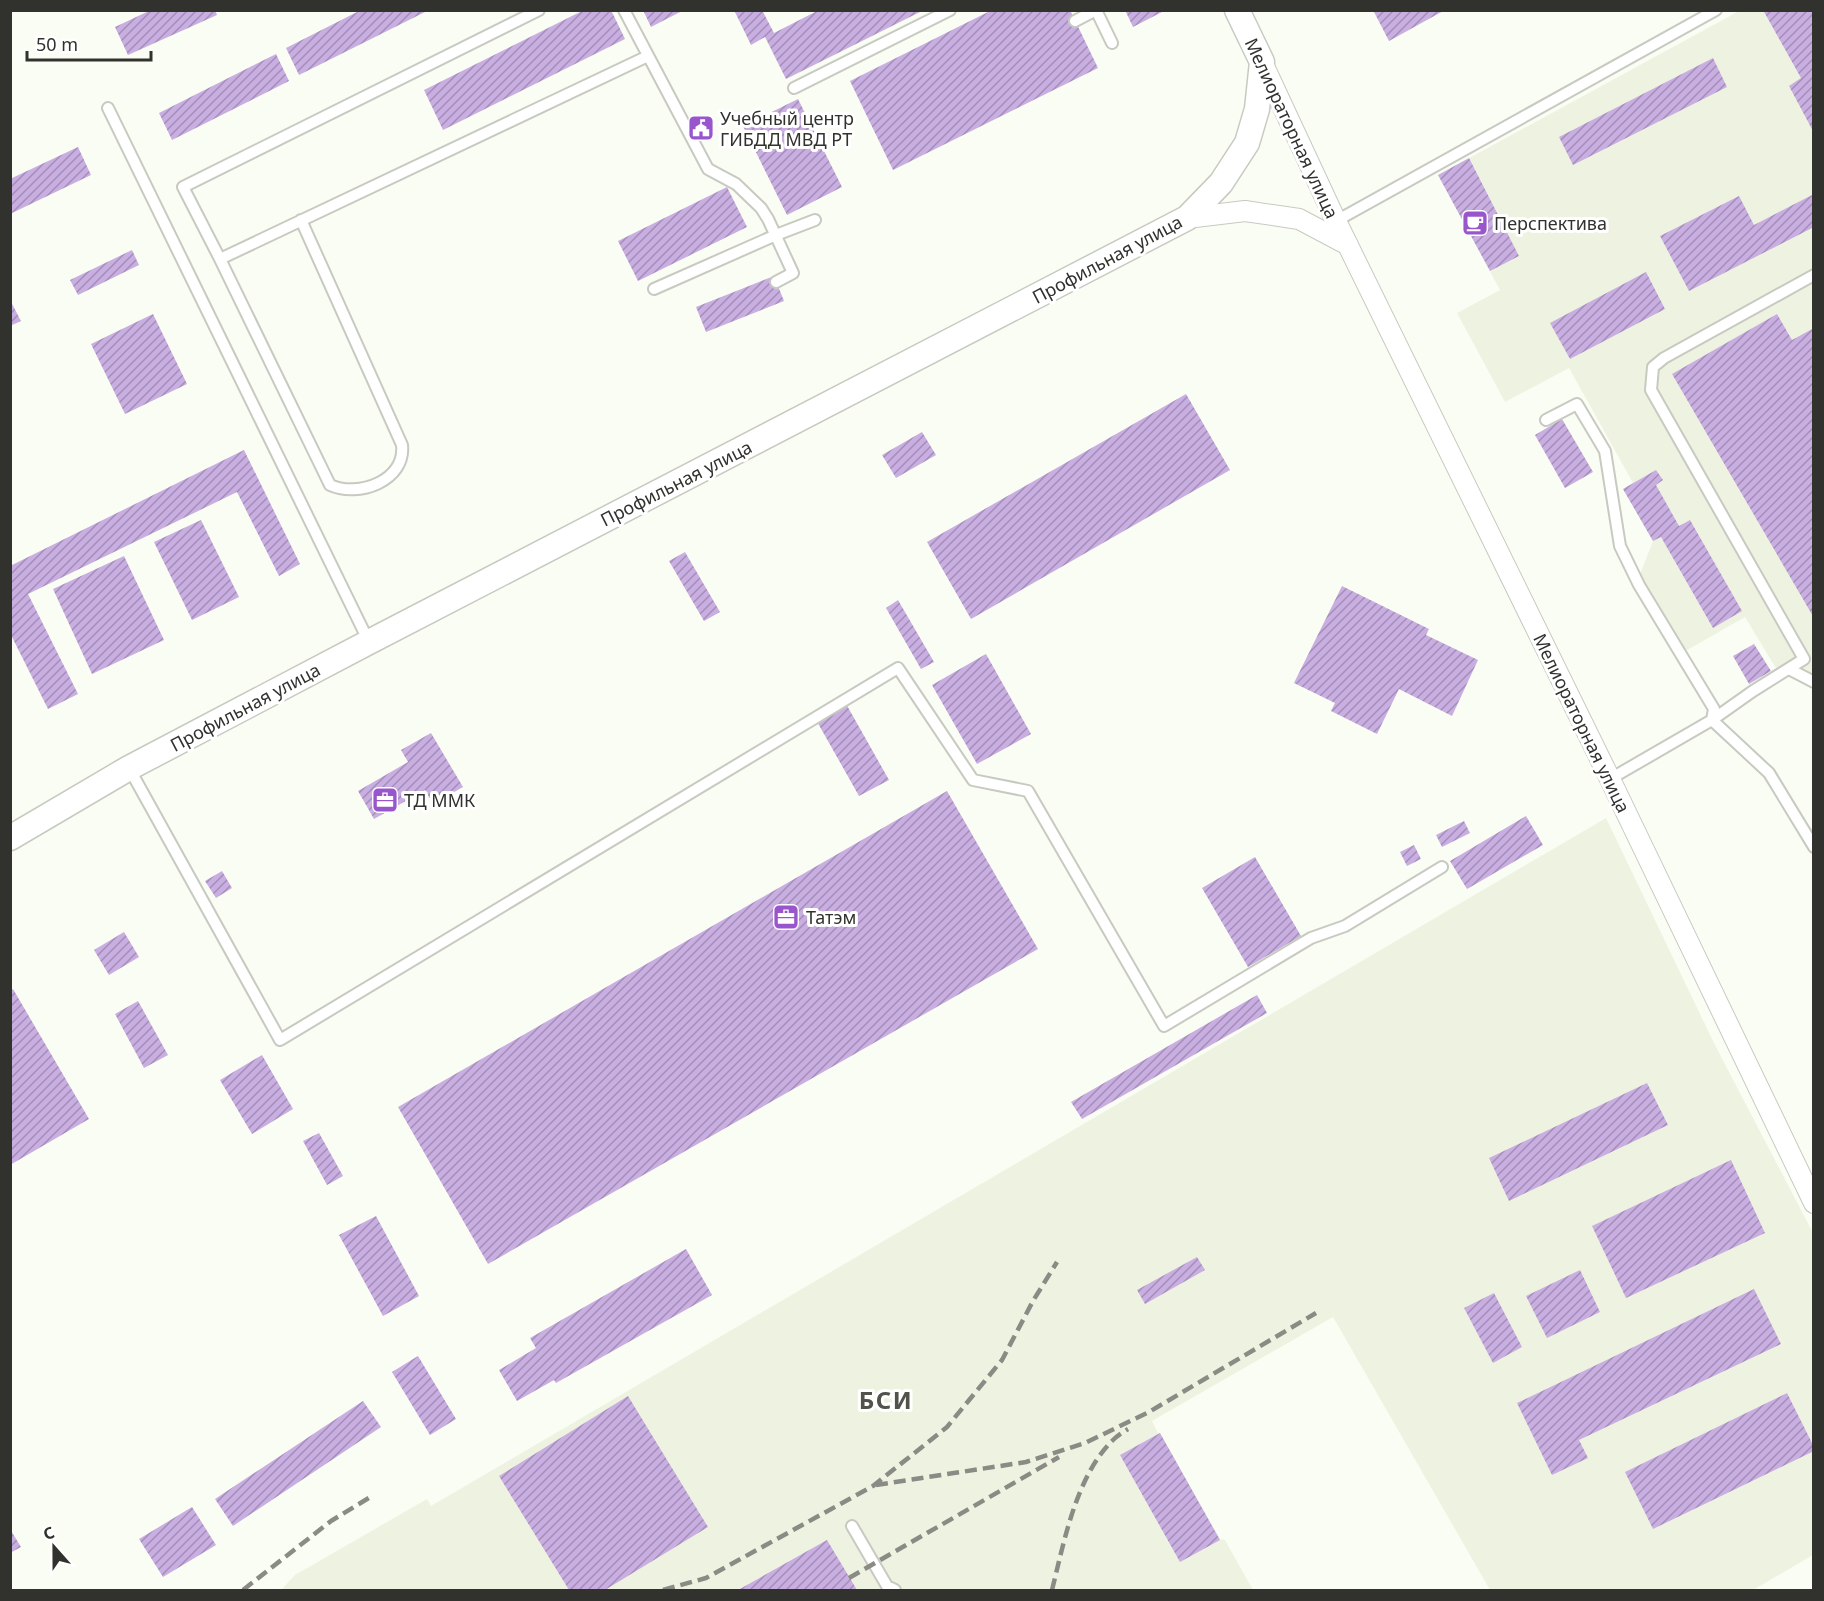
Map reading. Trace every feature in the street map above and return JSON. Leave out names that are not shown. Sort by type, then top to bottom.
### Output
[{"type":"street","name":"Мелиораторная улица","points":[[1237,10],[1336,221],[1610,779],[1814,1203]]},
{"type":"street","name":"Профильная улица","points":[[10,838],[129,768],[1187,218],[1221,183],[1247,143],[1257,109],[1262,62]]},
{"type":"street","name":"Мелиораторная улица","points":[[1187,218],[1245,211],[1299,219],[1348,244]]},
{"type":"lane","points":[[301,220],[402,445],[403,453],[396,471],[381,482],[350,491],[330,486],[183,187],[539,10]]},
{"type":"lane","points":[[624,10],[708,169],[724,176],[761,208],[793,273],[776,282]]},
{"type":"lane","points":[[794,88],[950,10]]},
{"type":"lane","points":[[1075,21],[1096,10],[1112,43]]},
{"type":"lane","points":[[1336,221],[1716,10]]},
{"type":"lane","points":[[220,259],[648,56]]},
{"type":"lane","points":[[108,108],[369,642]]},
{"type":"lane","points":[[654,289],[815,220]]},
{"type":"lane","points":[[1610,779],[1712,720],[1804,659],[1651,390],[1651,378],[1653,367],[1664,358],[1814,274]]},
{"type":"lane","points":[[1546,420],[1577,404],[1605,451],[1620,546],[1639,585],[1714,709],[1712,720]]},
{"type":"lane","points":[[129,768],[280,1040],[898,668],[973,780],[1028,791],[1164,1026],[1311,938],[1346,926],[1442,867]]},
{"type":"lane","points":[[1789,669],[1814,682]]},
{"type":"lane","points":[[1712,720],[1769,773],[1814,847]]},
{"type":"lane","points":[[852,1526],[887,1586],[895,1590]]},
{"type":"shaded area","points":[[1739,11],[1813,11],[1813,683],[1780,675],[1745,617],[1675,657],[1635,587],[1653,541],[1623,489],[1633,483],[1569,368],[1505,402],[1457,313],[1500,290],[1438,175]]},
{"type":"shaded area","points":[[1606,818],[1714,1043],[1813,1233],[1813,1555],[1753,1590],[1490,1590],[1333,1317],[1152,1421],[1220,1539],[1225,1540],[1253,1590],[281,1590],[295,1575],[427,1499],[431,1506]]},
{"type":"building","points":[[151,10],[215,10],[217,15],[128,55],[115,27]]},
{"type":"building","points":[[361,10],[429,10],[299,75],[286,48]]},
{"type":"building","points":[[584,10],[611,10],[625,39],[443,130],[424,90]]},
{"type":"building","points":[[643,10],[684,10],[651,27]]},
{"type":"building","points":[[734,10],[762,10],[774,33],[819,10],[924,10],[786,79],[765,37],[751,45]]},
{"type":"building","points":[[992,10],[1070,10],[1098,68],[893,170],[850,81]]},
{"type":"building","points":[[1125,10],[1161,10],[1162,12],[1133,27]]},
{"type":"building","points":[[1373,10],[1445,10],[1389,41]]},
{"type":"building","points":[[1763,10],[1814,10],[1814,133],[1789,86],[1801,78]]},
{"type":"building","points":[[276,54],[289,81],[172,140],[159,113]]},
{"type":"building","points":[[1713,58],[1727,87],[1573,165],[1559,137]]},
{"type":"building","points":[[798,99],[842,187],[787,215],[743,126]]},
{"type":"building","points":[[78,147],[91,175],[10,214],[10,179]]},
{"type":"building","points":[[1469,158],[1519,256],[1490,271],[1438,175]]},
{"type":"building","points":[[727,187],[747,227],[638,281],[618,241]]},
{"type":"building","points":[[1814,194],[1814,227],[1689,291],[1660,236],[1739,196],[1754,225]]},
{"type":"building","points":[[132,250],[139,265],[78,295],[70,280]]},
{"type":"building","points":[[1646,272],[1665,309],[1570,359],[1550,323]]},
{"type":"building","points":[[774,276],[784,301],[706,332],[696,307]]},
{"type":"building","points":[[10,300],[21,321],[10,326]]},
{"type":"building","points":[[153,314],[187,384],[125,414],[91,344]]},
{"type":"building","points":[[1777,314],[1792,340],[1814,328],[1814,618],[1672,374]]},
{"type":"building","points":[[1186,394],[1230,470],[971,619],[927,542]]},
{"type":"building","points":[[1562,419],[1593,472],[1565,488],[1535,435]]},
{"type":"building","points":[[922,432],[936,455],[896,478],[882,455]]},
{"type":"building","points":[[244,450],[300,564],[279,576],[237,492],[28,594],[78,694],[48,709],[10,633],[10,566]]},
{"type":"building","points":[[1656,470],[1663,480],[1656,485],[1679,526],[1690,520],[1742,611],[1713,628],[1661,537],[1653,541],[1623,489]]},
{"type":"building","points":[[201,520],[239,597],[192,620],[154,542]]},
{"type":"building","points":[[685,552],[720,612],[704,621],[669,561]]},
{"type":"building","points":[[124,556],[164,640],[92,674],[53,589]]},
{"type":"building","points":[[1342,586],[1429,629],[1426,635],[1478,660],[1452,716],[1399,689],[1377,734],[1331,711],[1335,703],[1294,683]]},
{"type":"building","points":[[898,600],[934,662],[921,669],[886,608]]},
{"type":"building","points":[[1754,644],[1771,671],[1749,684],[1733,656]]},
{"type":"building","points":[[986,654],[1031,734],[977,764],[932,685]]},
{"type":"building","points":[[845,702],[889,780],[859,796],[815,718]]},
{"type":"building","points":[[431,733],[463,787],[433,804],[425,790],[374,819],[358,791],[408,762],[401,750]]},
{"type":"building","points":[[947,791],[1038,949],[488,1264],[398,1107]]},
{"type":"building","points":[[1526,816],[1543,845],[1467,889],[1450,861]]},
{"type":"building","points":[[1464,821],[1470,833],[1442,847],[1436,835]]},
{"type":"building","points":[[1414,845],[1421,859],[1407,866],[1400,852]]},
{"type":"building","points":[[1255,857],[1301,936],[1248,967],[1202,888]]},
{"type":"building","points":[[222,871],[232,888],[216,898],[205,881]]},
{"type":"building","points":[[124,932],[139,957],[109,975],[94,950]]},
{"type":"building","points":[[13,989],[89,1119],[10,1165],[10,991]]},
{"type":"building","points":[[1257,995],[1267,1013],[1082,1119],[1071,1102]]},
{"type":"building","points":[[138,1001],[168,1055],[144,1068],[115,1014]]},
{"type":"building","points":[[262,1055],[293,1109],[252,1134],[220,1080]]},
{"type":"building","points":[[1647,1083],[1668,1125],[1509,1201],[1489,1158]]},
{"type":"building","points":[[319,1133],[343,1176],[327,1185],[303,1141]]},
{"type":"building","points":[[1731,1160],[1765,1233],[1626,1298],[1592,1226]]},
{"type":"building","points":[[376,1216],[419,1296],[383,1316],[339,1235]]},
{"type":"building","points":[[686,1249],[712,1295],[556,1383],[554,1380],[517,1401],[499,1370],[536,1348],[530,1338]]},
{"type":"building","points":[[1197,1257],[1205,1270],[1145,1304],[1137,1290]]},
{"type":"building","points":[[1580,1270],[1600,1312],[1547,1338],[1526,1296]]},
{"type":"building","points":[[1754,1289],[1781,1344],[1579,1440],[1588,1458],[1552,1475],[1517,1403]]},
{"type":"building","points":[[1494,1293],[1522,1347],[1493,1363],[1464,1308]]},
{"type":"building","points":[[418,1356],[456,1419],[430,1435],[392,1372]]},
{"type":"building","points":[[1787,1393],[1814,1451],[1653,1529],[1625,1472]]},
{"type":"building","points":[[628,1396],[708,1527],[605,1590],[569,1590],[499,1476]]},
{"type":"building","points":[[363,1401],[381,1427],[233,1526],[215,1499]]},
{"type":"building","points":[[1160,1433],[1220,1540],[1180,1562],[1120,1455]]},
{"type":"building","points":[[192,1507],[216,1545],[163,1577],[139,1539]]},
{"type":"building","points":[[10,1529],[21,1547],[10,1553]]},
{"type":"building","points":[[827,1540],[857,1590],[738,1590]]},
{"type":"railway","points":[[663,1590],[706,1578],[873,1486],[947,1427],[1002,1360],[1033,1301],[1057,1262]]},
{"type":"railway","points":[[876,1485],[1026,1462],[1085,1443],[1149,1412],[1316,1313]]},
{"type":"railway","points":[[1052,1590],[1073,1510],[1081,1491],[1100,1455],[1128,1429]]},
{"type":"railway","points":[[849,1578],[1059,1457]]},
{"type":"railway","points":[[243,1590],[331,1521],[372,1496]]},
{"type":"place","name":"Учебный центр ГИБДД МВД РТ","points":[[701,128]]},
{"type":"place","name":"Перспектива","points":[[1475,223]]},
{"type":"place","name":"ТД ММК","points":[[385,800]]},
{"type":"place","name":"Татэм","points":[[786,917]]},
{"type":"district","name":"БСИ","points":[[886,1399]]}]
